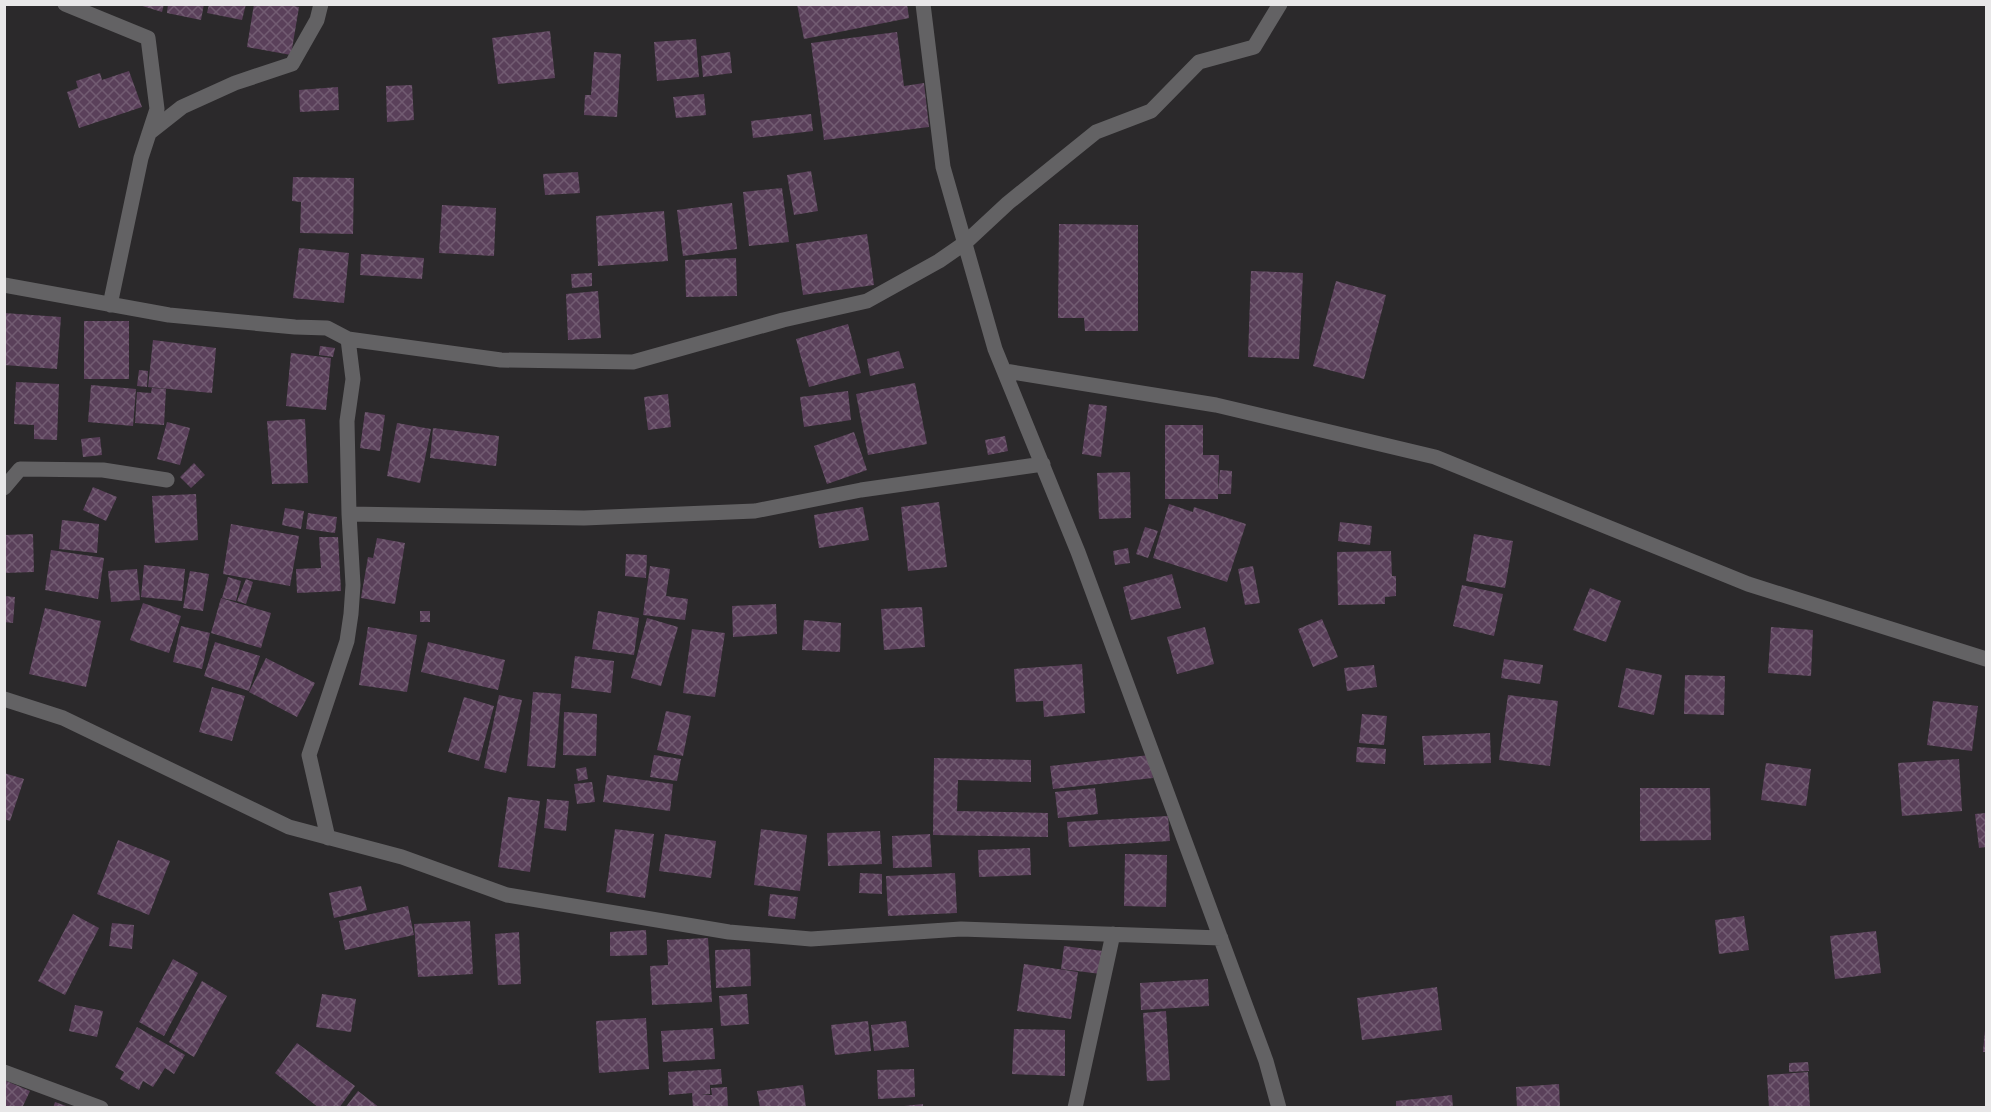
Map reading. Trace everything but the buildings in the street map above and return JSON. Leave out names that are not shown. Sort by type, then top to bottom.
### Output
[{"type":"street","points":[[65,4],[148,38],[157,110],[141,158],[110,305]]},
{"type":"street","points":[[149,133],[182,107],[235,83],[292,63],[317,20],[321,4]]},
{"type":"street","points":[[923,4],[943,167],[995,349],[1078,552],[1266,1061],[1279,1107]]},
{"type":"street","points":[[4,285],[170,315],[327,328],[348,339],[501,360],[633,362],[783,320],[867,301],[939,261],[965,243],[1008,203],[1095,132],[1150,111],[1199,62],[1254,48],[1280,4]]},
{"type":"street","points":[[328,838],[309,755],[347,641],[353,585],[347,421],[353,379],[348,339]]},
{"type":"street","points":[[1005,371],[1216,405],[1435,457],[1748,584],[1986,659]]},
{"type":"street","points":[[349,514],[584,518],[755,511],[861,490],[1043,464]]},
{"type":"street","points":[[4,488],[20,469],[103,470],[167,480]]},
{"type":"street","points":[[4,699],[63,718],[289,827],[402,857],[507,895],[729,932],[811,939],[961,929],[1221,939]]},
{"type":"street","points":[[1075,1107],[1113,934]]},
{"type":"street","points":[[4,1072],[101,1107]]}]
